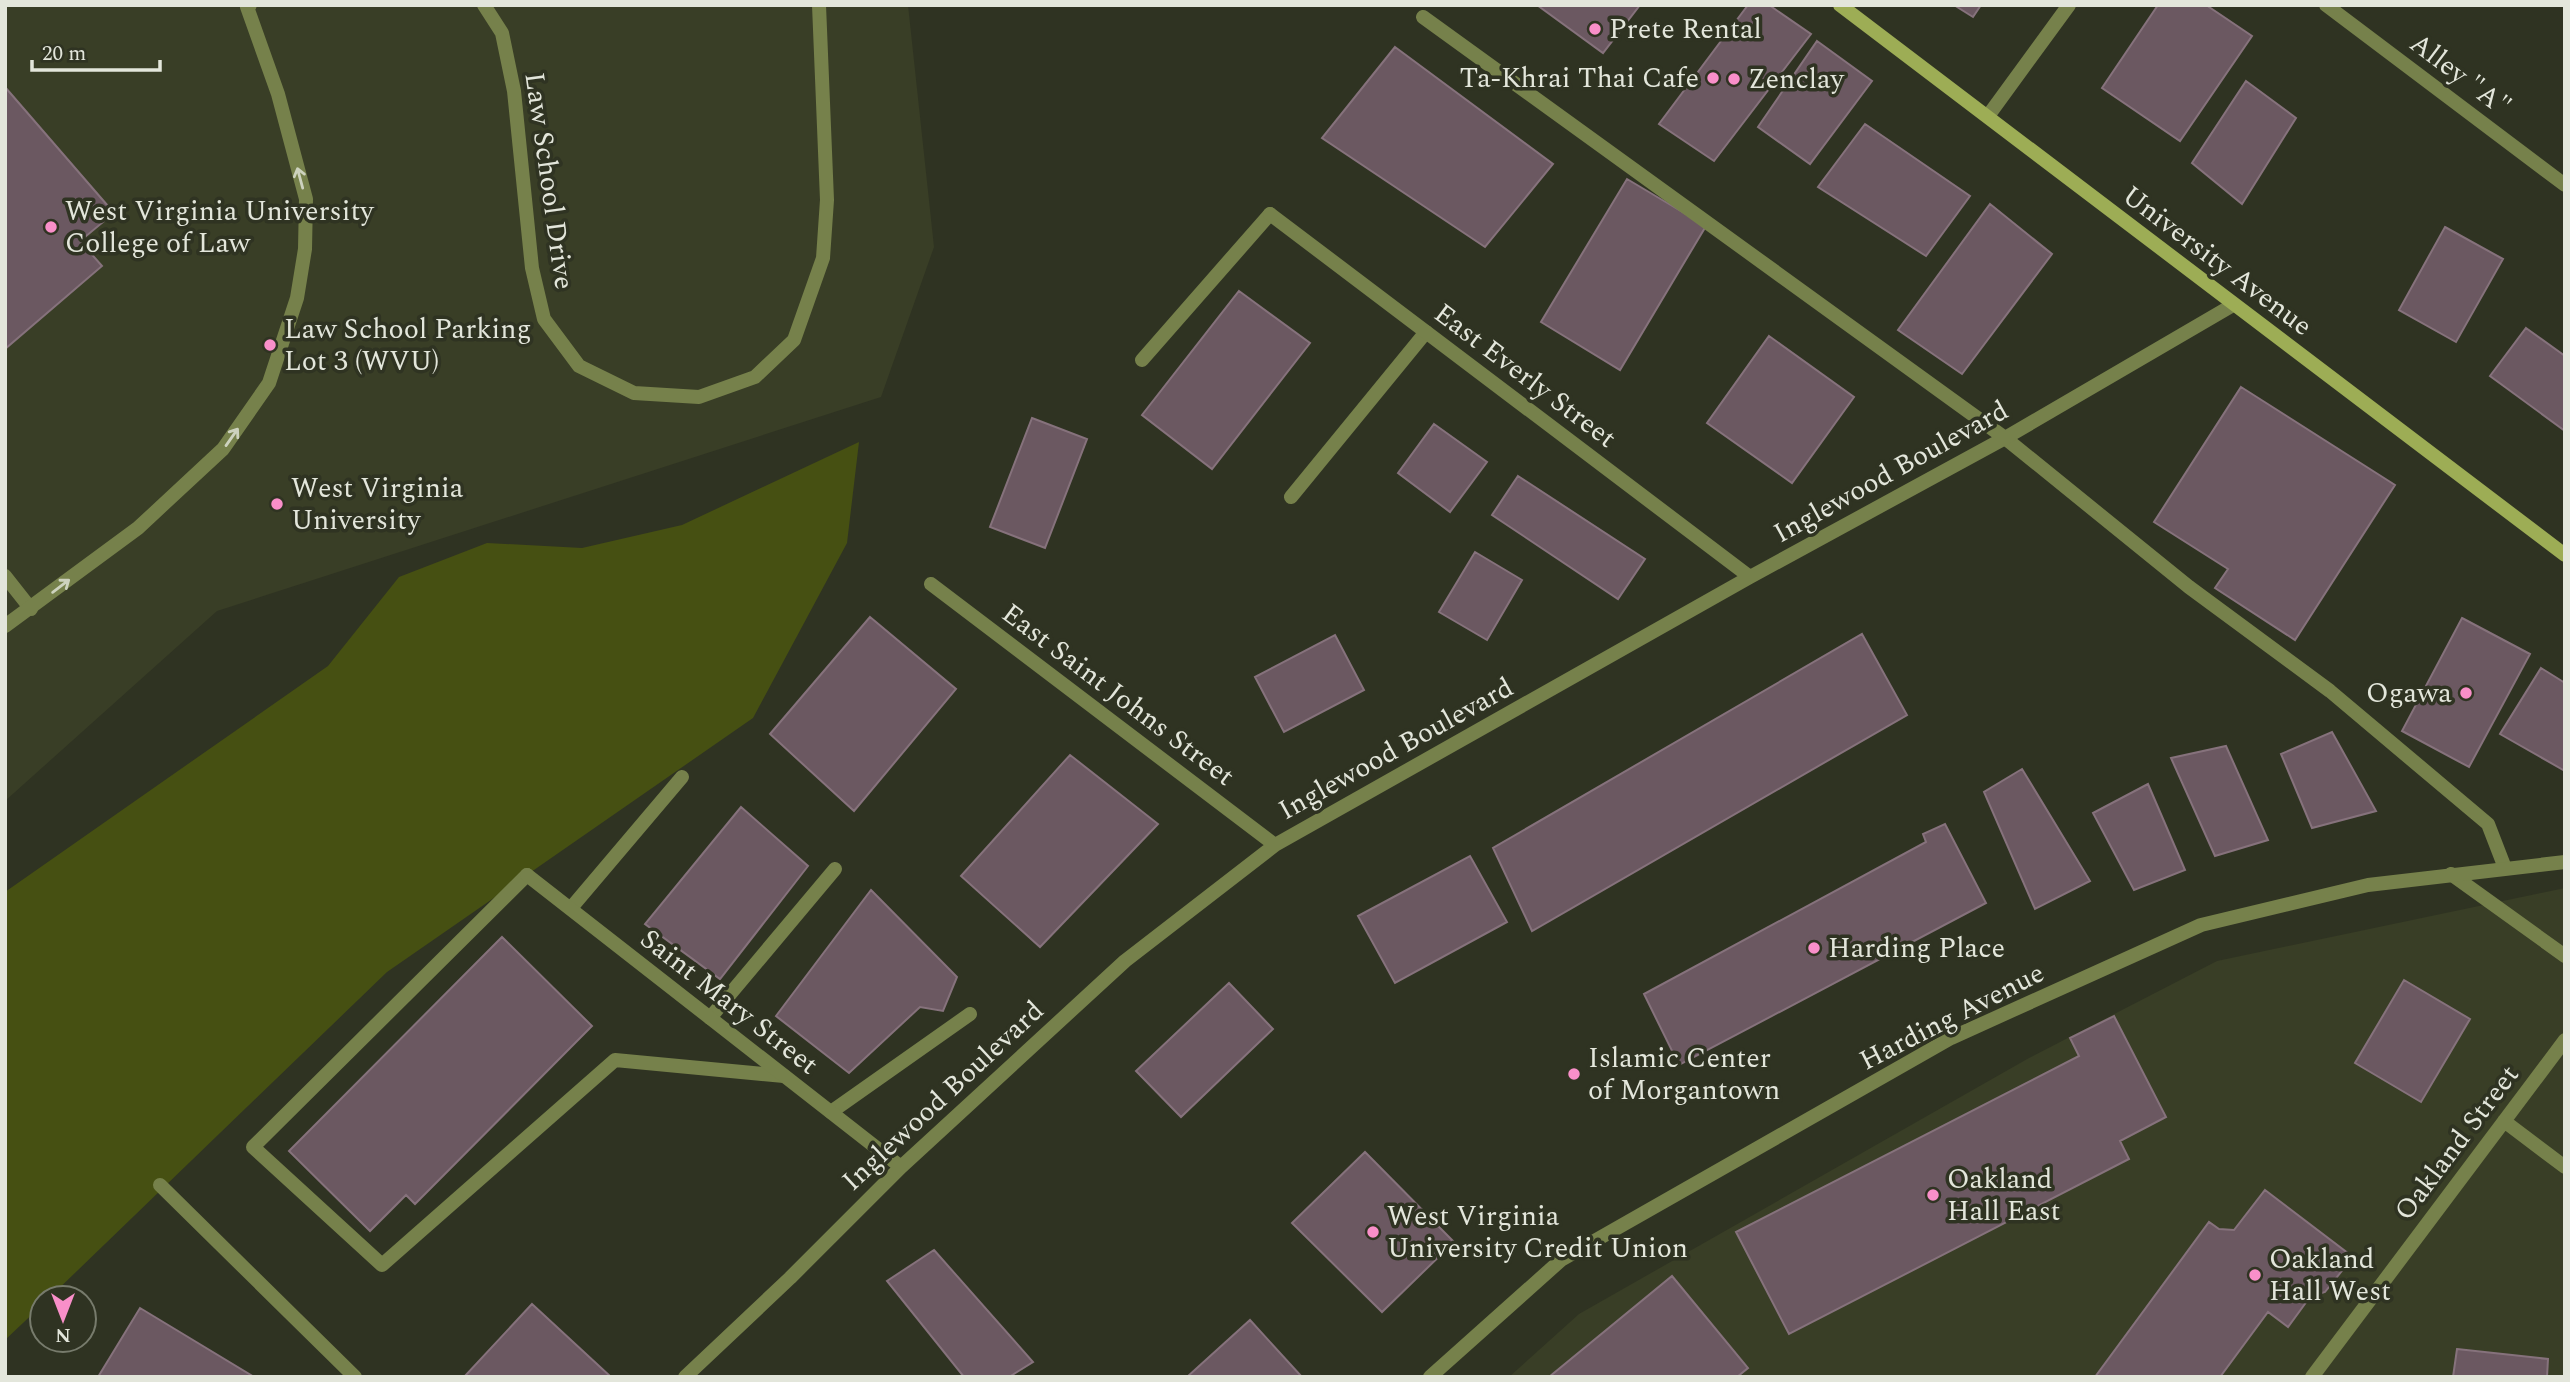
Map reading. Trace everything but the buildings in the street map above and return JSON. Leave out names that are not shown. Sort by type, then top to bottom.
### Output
[{"type":"street","points":[[5,626],[138,528],[223,449],[269,383],[298,298],[306,199],[278,94],[247,8],[250,5]]},
{"type":"street","name":"Law School Drive","points":[[484,5],[502,33],[514,91],[532,268],[544,319],[579,366],[634,393],[699,397],[755,377],[794,340],[823,258],[827,200],[819,5]]},
{"type":"street","name":"University Avenue","points":[[1840,5],[2565,555]]},
{"type":"street","points":[[1988,116],[2069,5]]},
{"type":"street","name":"Alley \"A\"","points":[[2326,5],[2565,185]]},
{"type":"street","points":[[1423,17],[2005,438],[2189,587],[2330,691],[2488,824],[2505,868]]},
{"type":"street","name":"East Everly Street","points":[[1142,360],[1270,215],[1749,577]]},
{"type":"street","name":"Inglewood Boulevard","points":[[685,1377],[790,1278],[901,1167],[1125,961],[1275,845],[1749,577],[2005,438],[2233,305]]},
{"type":"street","points":[[1291,497],[1426,332]]},
{"type":"street","points":[[5,576],[31,609]]},
{"type":"street","name":"East Saint Johns Street","points":[[930,584],[1275,845]]},
{"type":"street","points":[[571,908],[682,777]]},
{"type":"street","name":"Harding Avenue","points":[[1430,1377],[1562,1261],[1951,1038],[2201,925],[2368,885],[2565,862]]},
{"type":"street","points":[[710,1018],[835,869]]},
{"type":"street","points":[[2451,874],[2565,956]]},
{"type":"street","name":"Saint Mary Street","points":[[784,1076],[615,1060],[382,1265],[253,1147],[527,875],[901,1167]]},
{"type":"street","points":[[831,1112],[970,1014]]},
{"type":"street","name":"Oakland Street","points":[[2312,1377],[2565,1040]]},
{"type":"street","points":[[2504,1121],[2565,1167]]},
{"type":"street","points":[[160,1185],[355,1377]]},
{"type":"shaded area","name":"West Virginia University","points":[[5,5],[908,5],[934,247],[881,397],[217,611],[5,801]]},
{"type":"shaded area","points":[[2565,888],[2565,1377],[1509,1377],[1579,1314],[2029,1058],[2217,961]]},
{"type":"green space","points":[[859,442],[847,543],[753,718],[387,972],[64,1284],[28,1284],[28,1318],[5,1340],[5,892],[328,666],[399,577],[487,543],[582,548],[682,525]]},
{"type":"place","name":"Prete Rental","points":[[1595,29]]},
{"type":"place","name":"Ta-Khrai Thai Cafe","points":[[1713,78]]},
{"type":"place","name":"Zenclay","points":[[1734,79]]},
{"type":"place","name":"West Virginia University College of Law","points":[[51,227]]},
{"type":"place","name":"Law School Parking Lot 3 (WVU)","points":[[270,345]]},
{"type":"place","name":"West Virginia University","points":[[277,504]]},
{"type":"place","name":"Ogawa","points":[[2466,693]]},
{"type":"place","name":"Harding Place","points":[[1814,948]]},
{"type":"place","name":"Islamic Center of Morgantown","points":[[1574,1074]]},
{"type":"place","name":"Oakland Hall East","points":[[1933,1195]]},
{"type":"place","name":"West Virginia University Credit Union","points":[[1373,1232]]},
{"type":"place","name":"Oakland Hall West","points":[[2255,1275]]}]
